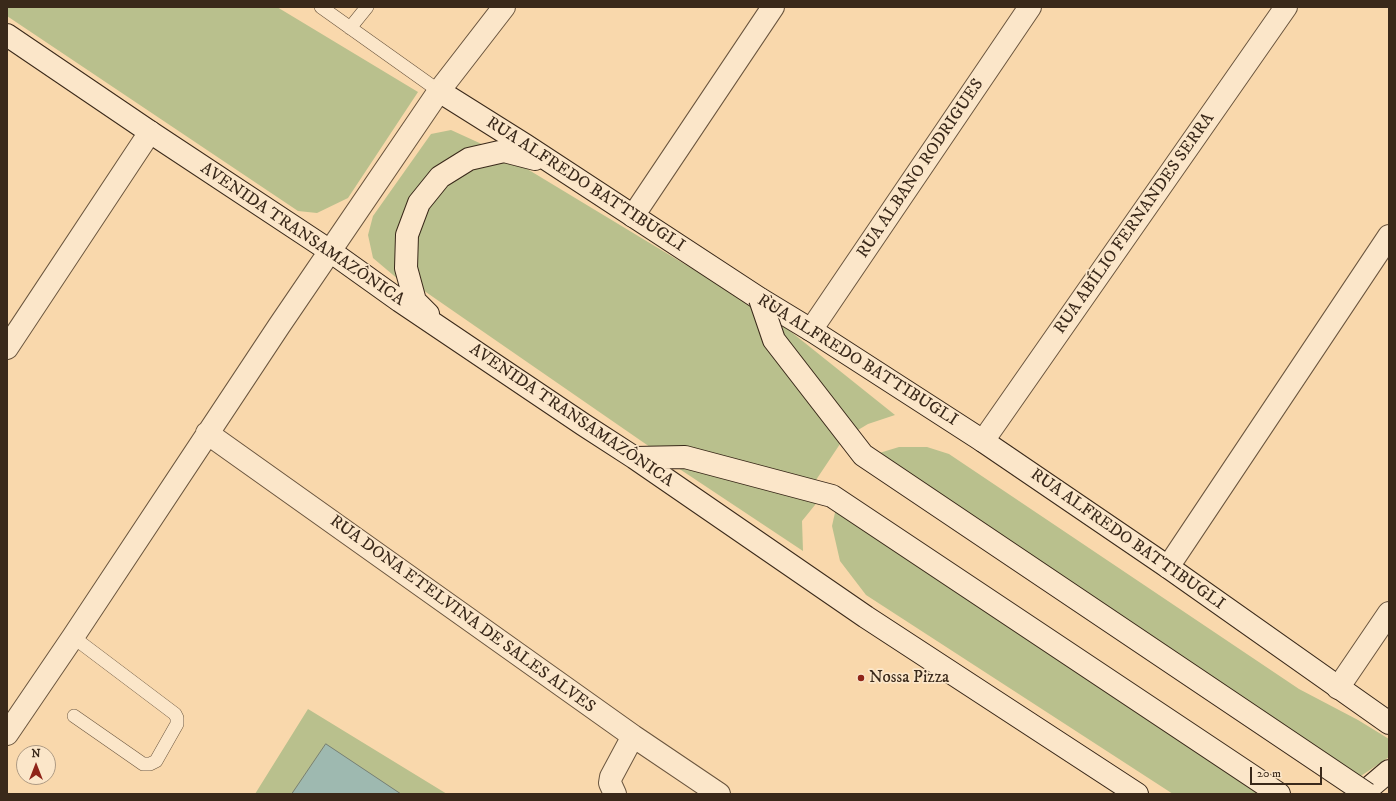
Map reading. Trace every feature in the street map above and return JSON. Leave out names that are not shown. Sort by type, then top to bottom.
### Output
[{"type":"street","points":[[7,734],[330,251],[440,91],[504,7]]},
{"type":"street","points":[[633,216],[773,7]]},
{"type":"street","name":"RUA ALBANO RODRIGUES","points":[[812,330],[1030,7]]},
{"type":"street","name":"RUA ABÍLIO FERNANDES SERRA","points":[[983,441],[1286,7]]},
{"type":"street","name":"AVENIDA TRANSAMAZÔNICA","points":[[7,35],[330,251],[439,327],[584,426],[635,458],[866,617],[1137,794]]},
{"type":"street","name":"RUA ALFREDO BATTIBUGLI","points":[[440,91],[760,299],[812,330],[983,441],[1168,567],[1389,723]]},
{"type":"street","points":[[7,348],[150,132]]},
{"type":"street","points":[[439,327],[415,301],[406,268],[407,235],[419,203],[440,177],[469,158],[504,150],[537,160],[567,173]]},
{"type":"street","points":[[1168,567],[1389,236]]},
{"type":"street","points":[[760,299],[774,340],[864,455],[1367,794]]},
{"type":"street","name":"RUA DONA ETELVINA DE SALES ALVES","points":[[208,433],[633,736],[719,794]]},
{"type":"street","points":[[635,458],[684,457],[832,496],[1279,794]]},
{"type":"street","points":[[1338,688],[1389,613]]},
{"type":"street","points":[[615,794],[610,783],[611,776],[633,736]]},
{"type":"street","points":[[1362,794],[1389,771]]},
{"type":"lane","name":"RUA ALFREDO BATTIBUGLI","points":[[321,7],[440,91]]},
{"type":"lane","points":[[350,28],[367,7]]},
{"type":"lane","points":[[73,637],[175,714],[178,721],[156,760],[143,764],[74,716]]},
{"type":"green space","points":[[7,7],[277,7],[418,92],[348,198],[317,213],[298,211],[7,16]]},
{"type":"green space","points":[[451,130],[486,146],[422,190],[399,280],[373,258],[368,235],[373,216],[431,134]]},
{"type":"green space","points":[[509,158],[754,306],[842,441],[814,483],[689,450],[650,447],[420,288],[412,235],[444,182],[464,170]]},
{"type":"green space","points":[[770,315],[895,415],[868,424],[853,433],[780,336]]},
{"type":"green space","points":[[899,447],[927,447],[949,454],[1299,689],[1358,720],[1389,739],[1389,757],[1355,780],[876,454]]},
{"type":"green space","points":[[672,464],[819,500],[802,521],[803,551]]},
{"type":"green space","points":[[836,508],[1265,794],[1173,794],[866,595],[840,561],[832,526]]},
{"type":"green space","points":[[308,709],[447,794],[255,794]]},
{"type":"water","points":[[326,744],[401,794],[292,794]]},
{"type":"place","name":"Nossa Pizza","points":[[861,678]]}]
